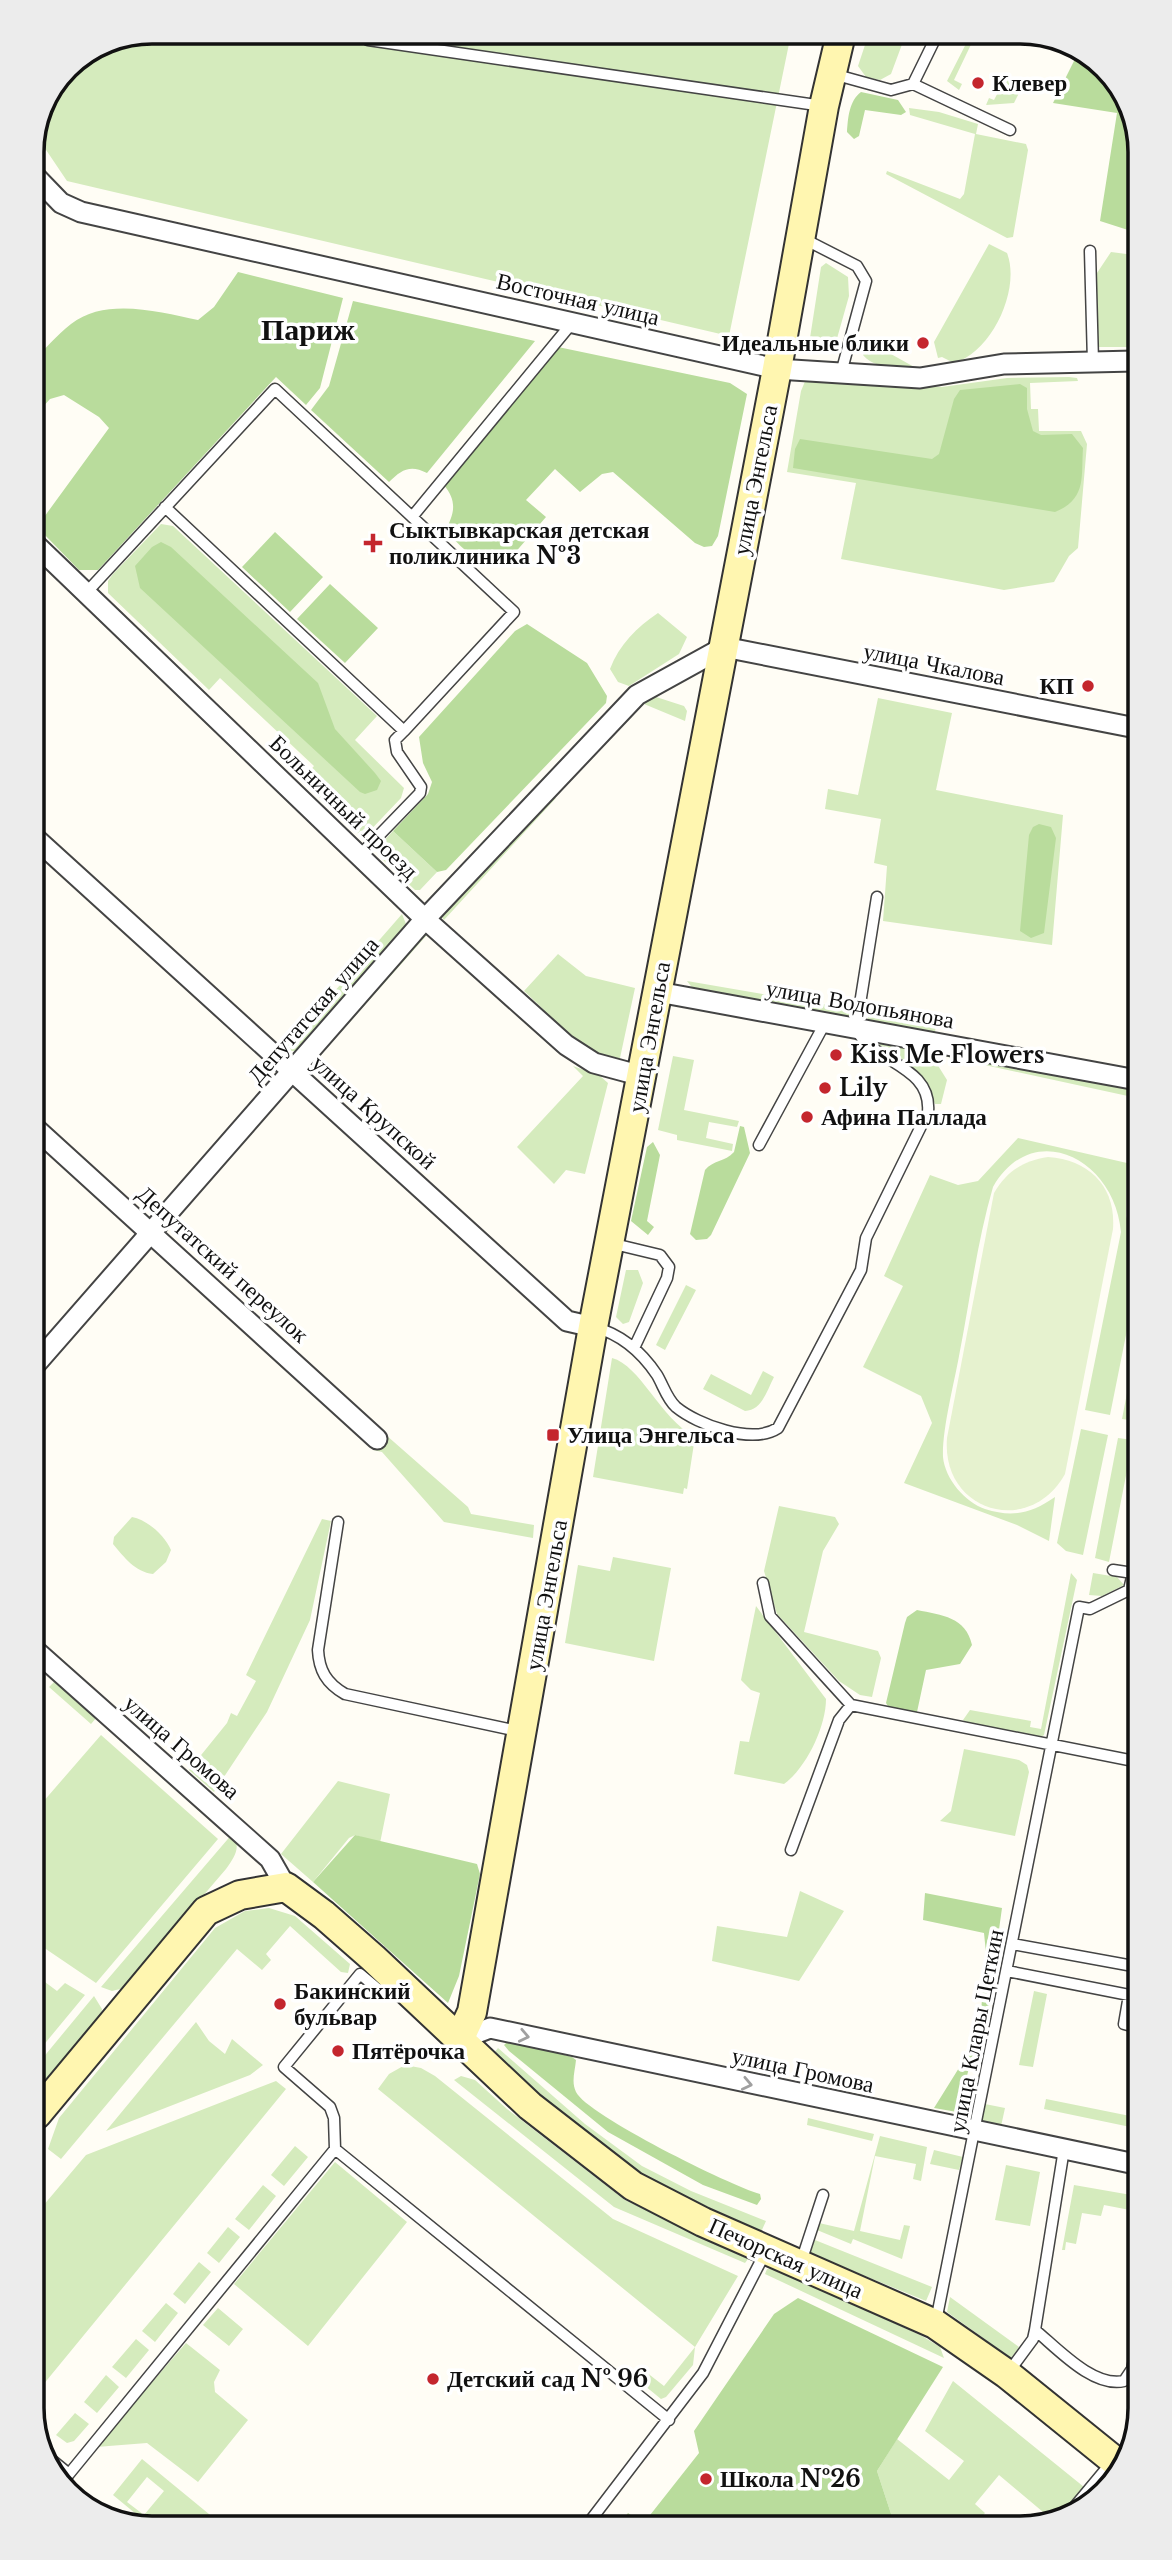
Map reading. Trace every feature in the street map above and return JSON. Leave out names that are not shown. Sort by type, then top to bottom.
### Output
[{"type":"street","name":"улица Энгельса","points":[[459,2040],[472,2012],[593,1327],[777,369],[824,106],[839,44]]},
{"type":"street","name":"Восточная улица","points":[[44,185],[61,203],[81,212],[777,369],[920,378],[1004,364],[1128,361]]},
{"type":"street","name":"Больничный проезд","points":[[44,553],[425,919],[571,1049],[594,1063],[642,1076]]},
{"type":"street","name":"Депутатская улица","points":[[44,1355],[425,919],[637,695],[723,648]]},
{"type":"street","name":"улица Чкалова","points":[[723,648],[1128,726]]},
{"type":"street","name":"улица Крупской","points":[[44,847],[567,1321],[593,1327]]},
{"type":"street","name":"улица Водопьянова","points":[[658,992],[1128,1078]]},
{"type":"street","name":"Депутатский переулок","points":[[44,1136],[377,1440]]},
{"type":"street","name":"улица Громова","points":[[44,1658],[270,1859],[286,1888]]},
{"type":"street","name":"Печорская улица","points":[[286,1888],[324,1915],[401,1983],[530,2106],[633,2186],[703,2222],[768,2248],[935,2325],[1007,2374],[1114,2461]]},
{"type":"street","points":[[44,2106],[206,1911],[240,1895],[286,1888]]},
{"type":"street","name":"улица Громова","points":[[459,2040],[490,2028],[1128,2162]]},
{"type":"lane","points":[[396,44],[824,106]]},
{"type":"lane","points":[[913,84],[933,44]]},
{"type":"lane","points":[[832,74],[891,90],[913,84],[1010,130]]},
{"type":"lane","points":[[800,237],[857,266],[866,281],[841,373]]},
{"type":"lane","points":[[1090,251],[1093,362]]},
{"type":"lane","points":[[412,517],[572,323]]},
{"type":"lane","points":[[86,593],[275,389],[514,612],[395,740],[395,748],[421,787],[420,793],[360,855]]},
{"type":"lane","points":[[165,508],[404,730]]},
{"type":"lane","points":[[593,1327],[611,1331],[634,1348],[656,1374],[676,1407],[701,1421],[740,1433],[763,1434],[778,1428],[862,1270],[866,1238],[928,1112],[929,1102],[916,1078],[862,1040],[856,1028],[877,897]]},
{"type":"lane","points":[[760,1145],[825,1023]]},
{"type":"lane","points":[[610,1243],[660,1255],[669,1267],[667,1278],[634,1348]]},
{"type":"lane","points":[[338,1522],[318,1650],[319,1664],[327,1680],[345,1694],[522,1732]]},
{"type":"lane","points":[[1114,1570],[1128,1573]]},
{"type":"lane","points":[[763,1583],[771,1616],[851,1706],[1128,1760]]},
{"type":"lane","name":"улица Клары Цеткин","points":[[935,2325],[976,2131],[1079,1606],[1090,1609],[1128,1590]]},
{"type":"lane","points":[[790,1850],[839,1720],[851,1706]]},
{"type":"lane","points":[[1013,1944],[1128,1966]]},
{"type":"lane","points":[[1007,1971],[1128,1995]]},
{"type":"lane","points":[[63,2469],[69,2474],[335,2149],[334,2118],[330,2107],[284,2067],[360,1974],[385,1995],[391,1994],[401,1983]]},
{"type":"lane","points":[[1128,2001],[1124,2024],[1128,2025]]},
{"type":"lane","points":[[335,2149],[669,2420]]},
{"type":"lane","points":[[1007,2374],[1033,2339],[1065,2149]]},
{"type":"lane","points":[[801,2263],[823,2195]]},
{"type":"lane","points":[[594,2516],[703,2373],[768,2248]]},
{"type":"lane","points":[[1035,2330],[1094,2376],[1115,2383],[1124,2381],[1128,2375]]},
{"type":"green space","points":[[789,44],[729,336],[67,181],[44,147],[47,124],[55,104],[66,86],[98,58],[131,46]]},
{"type":"green space","points":[[865,44],[902,44],[891,74],[880,80],[866,77],[858,66]]},
{"type":"green space","points":[[966,44],[971,44],[954,80],[962,84],[959,90],[947,81]]},
{"type":"green space","points":[[1075,59],[1106,86],[1117,104],[1126,131],[1128,152],[1128,230],[1100,221],[1117,113],[1053,103]]},
{"type":"green space","points":[[1005,79],[1022,87],[1014,103],[986,105],[989,98],[994,100]]},
{"type":"green space","points":[[861,92],[898,100],[906,112],[901,115],[865,110],[859,136],[854,139],[847,132],[849,116],[854,100]]},
{"type":"green space","points":[[909,108],[939,112],[978,124],[976,134],[1026,144],[1028,150],[1013,237],[1007,238],[886,174],[887,171],[960,199],[964,194],[975,134],[910,115]]},
{"type":"green space","points":[[989,244],[1007,253],[1010,268],[1010,284],[1000,317],[991,333],[968,357],[954,363],[942,357],[938,358],[934,342]]},
{"type":"green space","points":[[1111,252],[1128,254],[1128,347],[1097,347],[1095,276]]},
{"type":"green space","points":[[826,263],[848,277],[849,296],[836,342],[823,346],[810,338],[821,267]]},
{"type":"green space","points":[[238,272],[343,298],[320,388],[306,405],[276,377],[98,570],[79,570],[44,534],[44,517],[109,428],[99,417],[64,395],[50,399],[44,406],[44,350],[71,324],[100,311],[133,309],[198,320],[214,307]]},
{"type":"green space","points":[[353,301],[535,341],[427,473],[416,469],[406,470],[389,482],[311,410],[329,386]]},
{"type":"green space","points":[[873,344],[916,368],[895,368],[873,363],[863,355],[865,349]]},
{"type":"green space","points":[[558,347],[730,383],[747,394],[718,536],[712,546],[704,547],[695,543],[613,472],[602,474],[580,492],[555,469],[526,500],[546,517],[506,563],[479,560],[445,531],[451,518],[453,502],[444,485]]},
{"type":"green space","points":[[1007,378],[1077,378],[1078,381],[1030,383],[1031,409],[1038,409],[1039,431],[1081,431],[1087,444],[1078,548],[1069,556],[1054,582],[1004,590],[841,559],[856,483],[787,472],[801,391],[806,379],[942,387]]},
{"type":"green space","points":[[1020,384],[1027,388],[1027,409],[1033,431],[1041,435],[1072,434],[1083,448],[1082,478],[1077,494],[1073,501],[1055,512],[793,468],[795,449],[800,439],[932,459],[939,454],[954,399],[960,390]]},
{"type":"green space","points":[[161,524],[173,526],[377,716],[355,740],[404,788],[401,798],[363,838],[304,783],[303,779],[314,766],[220,678],[209,690],[108,593],[108,581],[113,574]]},
{"type":"green space","points":[[275,532],[323,577],[290,612],[242,567]]},
{"type":"green space","points":[[161,542],[171,547],[318,683],[335,729],[381,781],[377,790],[365,794],[360,792],[140,588],[135,566],[152,547]]},
{"type":"green space","points":[[330,584],[378,628],[345,663],[297,619]]},
{"type":"green space","points":[[658,613],[687,637],[679,654],[629,686],[618,682],[610,669],[618,652],[643,624]]},
{"type":"green space","points":[[527,624],[587,663],[607,696],[606,703],[446,870],[437,872],[393,831],[428,794],[432,782],[423,763],[419,737],[515,631]]},
{"type":"green space","points":[[653,696],[684,706],[687,711],[685,721],[644,704]]},
{"type":"green space","points":[[878,698],[952,713],[936,790],[1063,815],[1052,945],[883,921],[887,866],[874,863],[881,819],[825,809],[828,789],[858,795]]},
{"type":"green space","points":[[552,796],[556,798],[444,920],[440,915]]},
{"type":"green space","points":[[1039,824],[1051,827],[1056,838],[1044,933],[1031,938],[1020,931],[1029,835],[1033,827]]},
{"type":"green space","points":[[393,831],[437,872],[420,890],[415,890],[379,856],[380,845]]},
{"type":"green space","points":[[402,914],[406,924],[297,1051],[290,1051],[286,1047]]},
{"type":"green space","points":[[425,933],[427,935],[309,1068],[307,1066]]},
{"type":"green space","points":[[558,954],[586,976],[635,988],[620,1058],[607,1057],[581,1043],[524,991]]},
{"type":"green space","points":[[687,981],[851,1009],[850,1017],[694,990]]},
{"type":"green space","points":[[869,1014],[936,1025],[935,1032],[867,1021]]},
{"type":"green space","points":[[875,1042],[927,1048],[947,1080],[941,1104],[935,1104],[924,1084],[910,1068]]},
{"type":"green space","points":[[939,1051],[1128,1086],[1128,1096],[943,1056]]},
{"type":"green space","points":[[673,1056],[694,1060],[684,1110],[739,1121],[737,1127],[709,1122],[706,1138],[733,1144],[732,1151],[677,1140],[677,1135],[658,1130]]},
{"type":"green space","points":[[573,1066],[600,1076],[608,1083],[585,1174],[566,1170],[554,1184],[517,1147],[583,1076]]},
{"type":"green space","points":[[740,1126],[744,1127],[750,1153],[711,1235],[707,1239],[696,1240],[690,1234],[705,1170],[734,1152]]},
{"type":"green space","points":[[1018,1138],[1127,1163],[1128,1325],[1110,1415],[1085,1410],[1121,1232],[1115,1206],[1104,1184],[1088,1167],[1070,1156],[1049,1151],[1029,1154],[1010,1166],[993,1187],[978,1250],[944,1434],[943,1457],[957,1489],[970,1501],[985,1509],[1005,1513],[1022,1512],[1055,1497],[1049,1541],[1017,1525],[904,1483],[932,1423],[921,1396],[863,1367],[903,1286],[884,1276],[930,1175],[958,1185],[978,1181]]},
{"type":"green space","points":[[653,1142],[660,1155],[647,1221],[654,1227],[648,1235],[631,1221],[647,1147]]},
{"type":"green space","points":[[1048,1157],[1076,1164],[1097,1178],[1110,1200],[1113,1229],[1065,1474],[1049,1494],[1031,1506],[1010,1510],[990,1508],[972,1499],[958,1484],[949,1463],[947,1438],[994,1193],[1016,1168]]},
{"type":"green space","points":[[626,1270],[638,1270],[643,1283],[629,1322],[623,1324],[616,1317]]},
{"type":"green space","points":[[686,1285],[696,1290],[665,1350],[656,1345]]},
{"type":"green space","points":[[612,1358],[632,1371],[671,1418],[695,1437],[687,1489],[684,1488],[683,1494],[593,1477]]},
{"type":"green space","points":[[763,1371],[774,1377],[760,1404],[751,1410],[745,1411],[703,1389],[711,1374],[751,1395]]},
{"type":"green space","points":[[1128,1388],[1128,1420],[1122,1419]]},
{"type":"green space","points":[[1081,1429],[1108,1435],[1083,1555],[1066,1551],[1057,1543]]},
{"type":"green space","points":[[386,1435],[468,1507],[471,1514],[534,1525],[533,1538],[444,1522],[382,1452],[373,1450]]},
{"type":"green space","points":[[1118,1438],[1128,1439],[1128,1465],[1109,1562],[1095,1558]]},
{"type":"green space","points":[[779,1506],[835,1517],[839,1524],[823,1551],[804,1632],[878,1651],[881,1658],[872,1697],[860,1695],[839,1681],[777,1614],[764,1571]]},
{"type":"green space","points":[[132,1517],[155,1529],[171,1550],[166,1562],[153,1574],[135,1567],[113,1544],[114,1537]]},
{"type":"green space","points":[[322,1519],[331,1521],[310,1620],[267,1712],[214,1792],[189,1770],[227,1723],[231,1713],[237,1716],[256,1681],[246,1675]]},
{"type":"green space","points":[[613,1557],[671,1568],[654,1661],[565,1643],[578,1565],[610,1571]]},
{"type":"green space","points":[[1071,1573],[1077,1580],[1044,1735],[1039,1738],[967,1724],[963,1720],[970,1710],[1031,1721],[1030,1727],[1041,1729]]},
{"type":"green space","points":[[1093,1573],[1117,1577],[1124,1585],[1102,1596],[1089,1595]]},
{"type":"green space","points":[[756,1606],[826,1699],[819,1734],[800,1768],[784,1784],[734,1774],[740,1741],[749,1742],[760,1693],[751,1690],[741,1680]]},
{"type":"green space","points":[[917,1610],[944,1616],[959,1623],[972,1645],[960,1664],[926,1670],[917,1712],[904,1713],[891,1709],[886,1703],[907,1617]]},
{"type":"green space","points":[[54,1682],[97,1717],[91,1724],[49,1687]]},
{"type":"green space","points":[[101,1735],[218,1839],[96,1983],[44,1948],[44,1801]]},
{"type":"green space","points":[[964,1749],[1019,1760],[1027,1765],[1029,1772],[1015,1836],[940,1821],[951,1811]]},
{"type":"green space","points":[[338,1781],[390,1794],[380,1843],[355,1835],[349,1838],[313,1882],[281,1854]]},
{"type":"green space","points":[[233,1833],[237,1843],[236,1852],[226,1869],[124,1988],[112,1991],[101,1987]]},
{"type":"green space","points":[[355,1835],[477,1864],[480,1874],[459,1976],[448,2003],[313,1882]]},
{"type":"green space","points":[[800,1891],[844,1911],[799,1981],[712,1961],[717,1926],[787,1937]]},
{"type":"green space","points":[[925,1893],[1002,1908],[986,2023],[983,2025],[980,2023],[986,1953],[984,1933],[923,1920]]},
{"type":"green space","points":[[269,1908],[295,1916],[350,1964],[348,1973],[341,1972],[290,1926],[266,1954],[271,1960],[262,1970],[237,1949],[61,2159],[48,2149],[59,2118],[215,1928],[245,1911]]},
{"type":"green space","points":[[44,1981],[57,1991],[65,1983],[85,1995],[44,2045]]},
{"type":"green space","points":[[1034,1991],[1047,1994],[1033,2067],[1019,2065]]},
{"type":"green space","points":[[94,1996],[102,2009],[101,2016],[44,2085],[44,2057]]},
{"type":"green space","points":[[196,2022],[209,2041],[225,2054],[232,2039],[263,2065],[250,2075],[106,2131]]},
{"type":"green space","points":[[977,2039],[957,2112],[934,2108]]},
{"type":"green space","points":[[509,2040],[572,2057],[576,2060],[576,2092],[586,2103],[631,2132],[692,2164],[760,2194],[761,2199],[757,2205],[703,2185],[608,2132],[509,2051],[504,2045]]},
{"type":"green space","points":[[498,2048],[585,2124],[642,2166],[691,2191],[766,2221],[761,2232],[639,2174],[575,2131],[494,2053]]},
{"type":"green space","points":[[405,2065],[421,2068],[435,2076],[613,2219],[738,2276],[695,2347],[378,2089],[389,2074]]},
{"type":"green space","points":[[461,2076],[475,2080],[507,2109],[625,2200],[748,2259],[745,2263],[614,2207],[454,2080]]},
{"type":"green space","points":[[276,2081],[286,2089],[44,2384],[44,2205],[86,2155]]},
{"type":"green space","points":[[1046,2099],[1128,2116],[1128,2126],[1044,2109]]},
{"type":"green space","points":[[985,2104],[1005,2108],[1000,2131],[980,2127]]},
{"type":"green space","points":[[808,2118],[874,2134],[872,2141],[807,2125]]},
{"type":"green space","points":[[880,2136],[927,2147],[921,2181],[913,2179],[916,2164],[875,2156],[860,2231],[900,2240],[904,2225],[910,2226],[902,2259],[853,2239],[851,2244],[817,2230],[819,2223],[854,2231]]},
{"type":"green space","points":[[295,2146],[308,2157],[284,2186],[271,2175]]},
{"type":"green space","points":[[934,2150],[963,2157],[959,2170],[930,2164]]},
{"type":"green space","points":[[335,2162],[407,2222],[308,2346],[234,2284]]},
{"type":"green space","points":[[1006,2165],[1040,2172],[1030,2226],[995,2220]]},
{"type":"green space","points":[[263,2185],[276,2196],[249,2230],[235,2219]]},
{"type":"green space","points":[[1074,2185],[1128,2194],[1128,2210],[1104,2205],[1101,2216],[1082,2213],[1076,2244],[1066,2242],[1065,2250],[1062,2250]]},
{"type":"green space","points":[[228,2227],[240,2237],[219,2263],[207,2253]]},
{"type":"green space","points":[[815,2240],[932,2287],[926,2301],[809,2253]]},
{"type":"green space","points":[[199,2262],[211,2272],[185,2304],[173,2294]]},
{"type":"green space","points":[[776,2268],[922,2336],[940,2347],[944,2358],[765,2274],[767,2269]]},
{"type":"green space","points":[[950,2297],[1019,2347],[1011,2358],[947,2312]]},
{"type":"green space","points":[[798,2298],[943,2367],[877,2471],[892,2516],[649,2516],[699,2453],[694,2431],[774,2314]]},
{"type":"green space","points":[[166,2303],[178,2313],[155,2342],[142,2331]]},
{"type":"green space","points":[[218,2308],[243,2329],[229,2346],[203,2325]]},
{"type":"green space","points":[[136,2339],[149,2350],[126,2378],[112,2367]]},
{"type":"green space","points":[[186,2343],[220,2370],[214,2382],[215,2392],[248,2420],[198,2482],[147,2443],[96,2447]]},
{"type":"green space","points":[[695,2347],[693,2365],[666,2397],[661,2399],[639,2381],[646,2372],[664,2386]]},
{"type":"green space","points":[[106,2375],[119,2387],[97,2413],[84,2402]]},
{"type":"green space","points":[[953,2381],[1084,2487],[1070,2504],[1042,2514],[1043,2512],[999,2475],[975,2504],[985,2513],[983,2516],[892,2516],[877,2471],[897,2439],[949,2480],[964,2461],[925,2431]]},
{"type":"green space","points":[[75,2413],[89,2424],[74,2441],[67,2443],[56,2435]]},
{"type":"green space","points":[[142,2459],[211,2516],[145,2516],[137,2515],[113,2495]],"holes":[[[147,2477],[164,2491],[144,2515],[127,2502]]]},
{"type":"place","name":"Клевер","points":[[978,83]]},
{"type":"place","name":"Идеальные блики","points":[[923,343]]},
{"type":"place","name":"Сыктывкарская детская поликлиника №3","points":[[373,543]]},
{"type":"place","name":"КП","points":[[1088,686]]},
{"type":"place","name":"Kiss Me Flowers","points":[[836,1055]]},
{"type":"place","name":"Lily","points":[[825,1088]]},
{"type":"place","name":"Афина Паллада","points":[[807,1117]]},
{"type":"place","name":"Улица Энгельса","points":[[553,1435]]},
{"type":"place","name":"Бакинский бульвар","points":[[280,2004]]},
{"type":"place","name":"Пятёрочка","points":[[338,2051]]},
{"type":"place","name":"Детский сад № 96","points":[[433,2379]]},
{"type":"place","name":"Школа №26","points":[[706,2479]]},
{"type":"district","name":"Париж","points":[[308,329]]}]
